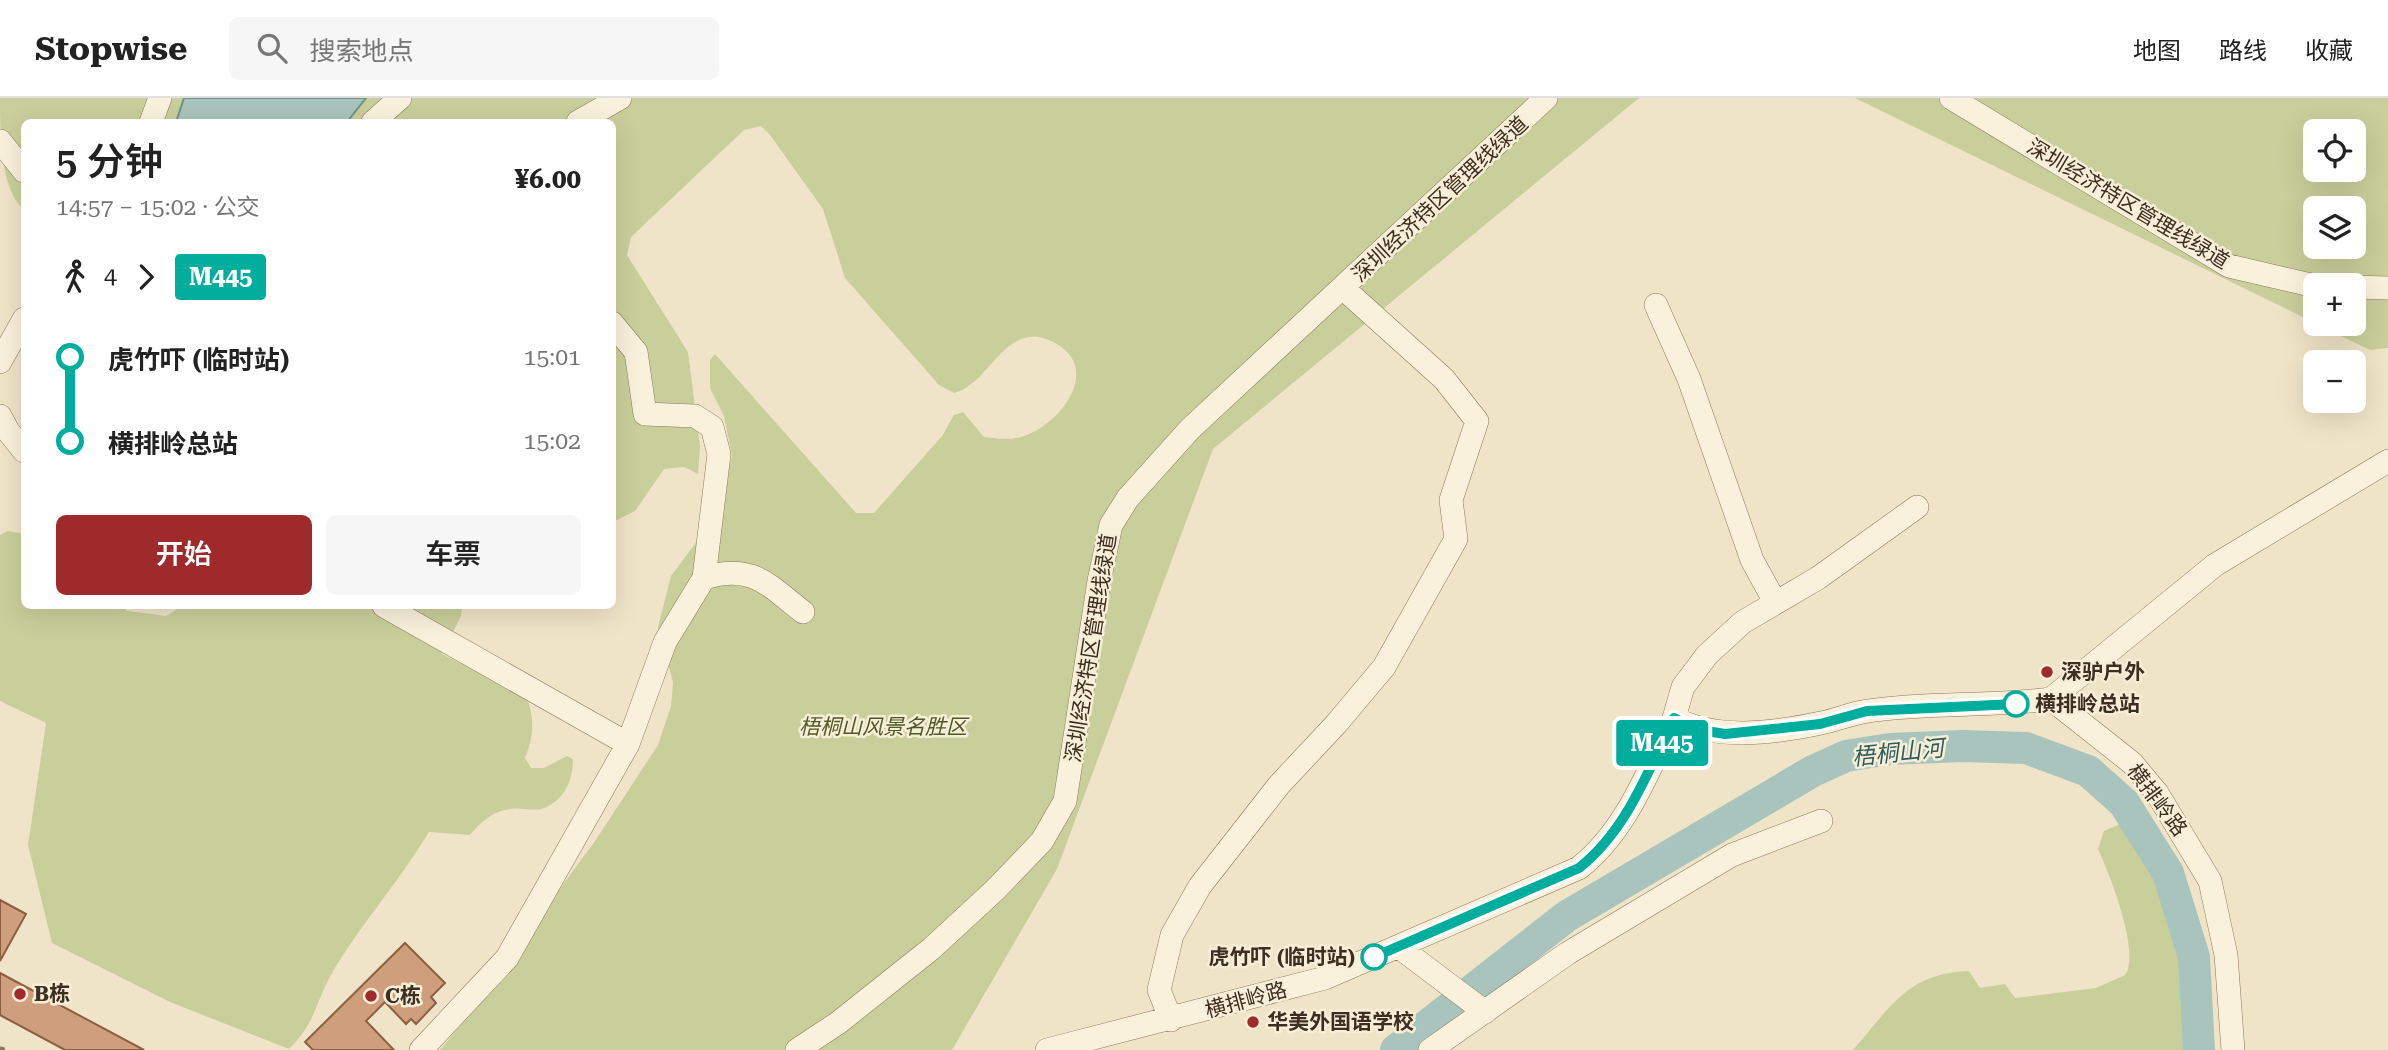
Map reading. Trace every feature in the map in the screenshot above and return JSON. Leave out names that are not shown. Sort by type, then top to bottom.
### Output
[{"type":"street","points":[[152,119],[160,98]]},
{"type":"street","points":[[376,119],[400,98]]},
{"type":"street","points":[[583,119],[620,98]]},
{"type":"street","name":"深圳经济特区管理线绿道","points":[[797,1050],[838,1023],[931,949],[995,890],[1042,841],[1065,801],[1099,581],[1111,525],[1128,498],[1190,429],[1344,289],[1546,98]]},
{"type":"street","name":"深圳经济特区管理线绿道","points":[[1951,98],[2228,266],[2303,283]]},
{"type":"street","points":[[0,141],[21,167]]},
{"type":"street","points":[[2366,288],[2388,288]]},
{"type":"street","points":[[1171,1020],[1159,990],[1172,935],[1200,886],[1279,785],[1337,723],[1384,667],[1456,539],[1451,500],[1478,421],[1444,379],[1344,289]]},
{"type":"street","points":[[1656,305],[1689,379],[1725,489],[1752,559],[1775,603]]},
{"type":"street","points":[[0,362],[21,324]]},
{"type":"street","points":[[421,1050],[507,958],[628,744],[665,642],[704,578],[719,454],[712,427],[695,416],[645,414],[636,352],[616,328]]},
{"type":"street","points":[[0,416],[21,447]]},
{"type":"street","points":[[1674,718],[1694,729],[1725,734],[1820,724],[1867,711],[2016,704],[2051,699],[2215,565],[2388,461]]},
{"type":"street","name":"横排岭路","points":[[1047,1050],[1325,978],[1579,868],[1601,851],[1636,796],[1674,718],[1683,687],[1707,655],[1743,622],[1818,578],[1917,507]]},
{"type":"street","points":[[704,578],[728,570],[747,573],[803,612]]},
{"type":"street","points":[[389,609],[628,744]]},
{"type":"street","name":"横排岭路","points":[[2051,699],[2133,763],[2164,805],[2210,881],[2226,955],[2233,1050]]},
{"type":"street","points":[[1430,1050],[1568,953],[1732,856],[1821,821]]},
{"type":"street","points":[[1399,947],[1485,1012]]},
{"type":"path","points":[[0,1048],[7,1050]]},
{"type":"green space","points":[[0,98],[184,98],[177,119],[21,119],[21,206],[10,189],[1,143]]},
{"type":"green space","name":"梧桐山风景名胜区","points":[[366,98],[1639,98],[1213,449],[1057,869],[952,1050],[440,1050],[524,948],[537,920],[595,841],[658,745],[671,706],[673,682],[658,627],[671,576],[718,513],[732,456],[724,416],[710,388],[710,360],[715,354],[856,513],[874,513],[942,436],[954,415],[963,412],[984,437],[1016,438],[1046,424],[1069,398],[1075,383],[1076,368],[1069,355],[1055,343],[1038,337],[1024,338],[1000,354],[967,387],[954,393],[939,385],[845,278],[823,209],[770,135],[761,126],[744,130],[631,237],[627,255],[688,352],[700,446],[698,474],[684,467],[664,469],[635,511],[616,520],[616,119],[349,119]]},
{"type":"green space","points":[[1855,98],[2388,98],[2388,348],[2370,350],[2341,336],[2366,336],[2366,273],[2303,273],[2303,317]]},
{"type":"green space","points":[[8,531],[21,533],[21,609],[125,609],[166,616],[177,609],[462,609],[461,616],[442,654],[526,696],[532,727],[525,758],[531,768],[544,768],[567,756],[573,759],[566,788],[557,800],[544,808],[505,810],[483,822],[470,835],[429,832],[342,957],[325,986],[310,1022],[289,1049],[170,1002],[52,943],[28,845],[46,723],[0,701],[0,535]]},
{"type":"green space","points":[[2123,823],[2141,836],[2156,859],[2168,890],[2184,962],[2191,1050],[1853,1050],[1902,996],[1930,978],[1948,973],[1969,971],[1980,988],[2005,984],[2015,998],[2096,988],[2125,975],[2129,964],[2129,949],[2122,912],[2098,849],[2104,831]]},
{"type":"water","points":[[184,98],[366,98],[349,119],[177,119]]},
{"type":"building","name":"B栋","points":[[0,900],[26,914],[0,961]]},
{"type":"building","name":"C栋","points":[[405,943],[445,983],[431,997],[436,1003],[416,1024],[411,1019],[406,1024],[385,1002],[366,1021],[394,1050],[313,1050],[305,1042]]},
{"type":"building","name":"B栋","points":[[0,973],[144,1050],[65,1050],[0,1015]]},
{"type":"waterway","name":"梧桐山河","points":[[1396,1050],[1567,916],[1813,771],[1846,756],[1890,749],[1962,746],[2026,748],[2088,771],[2124,803],[2168,873],[2194,957],[2199,1050]]},
{"type":"bus line","name":"M445","points":[[1374,957],[1539,887],[1579,868],[1601,851],[1636,796],[1674,718],[1694,729],[1725,734],[1820,724],[1867,711],[2016,704]]},
{"type":"place","name":"深驴户外","points":[[2047,672]]},
{"type":"place","name":"横排岭总站","points":[[2016,704]]},
{"type":"place","name":"虎竹吓 (临时站)","points":[[1374,957]]},
{"type":"place","name":"B栋","points":[[20,994]]},
{"type":"place","name":"C栋","points":[[371,996]]},
{"type":"place","name":"华美外国语学校","points":[[1253,1022]]}]
